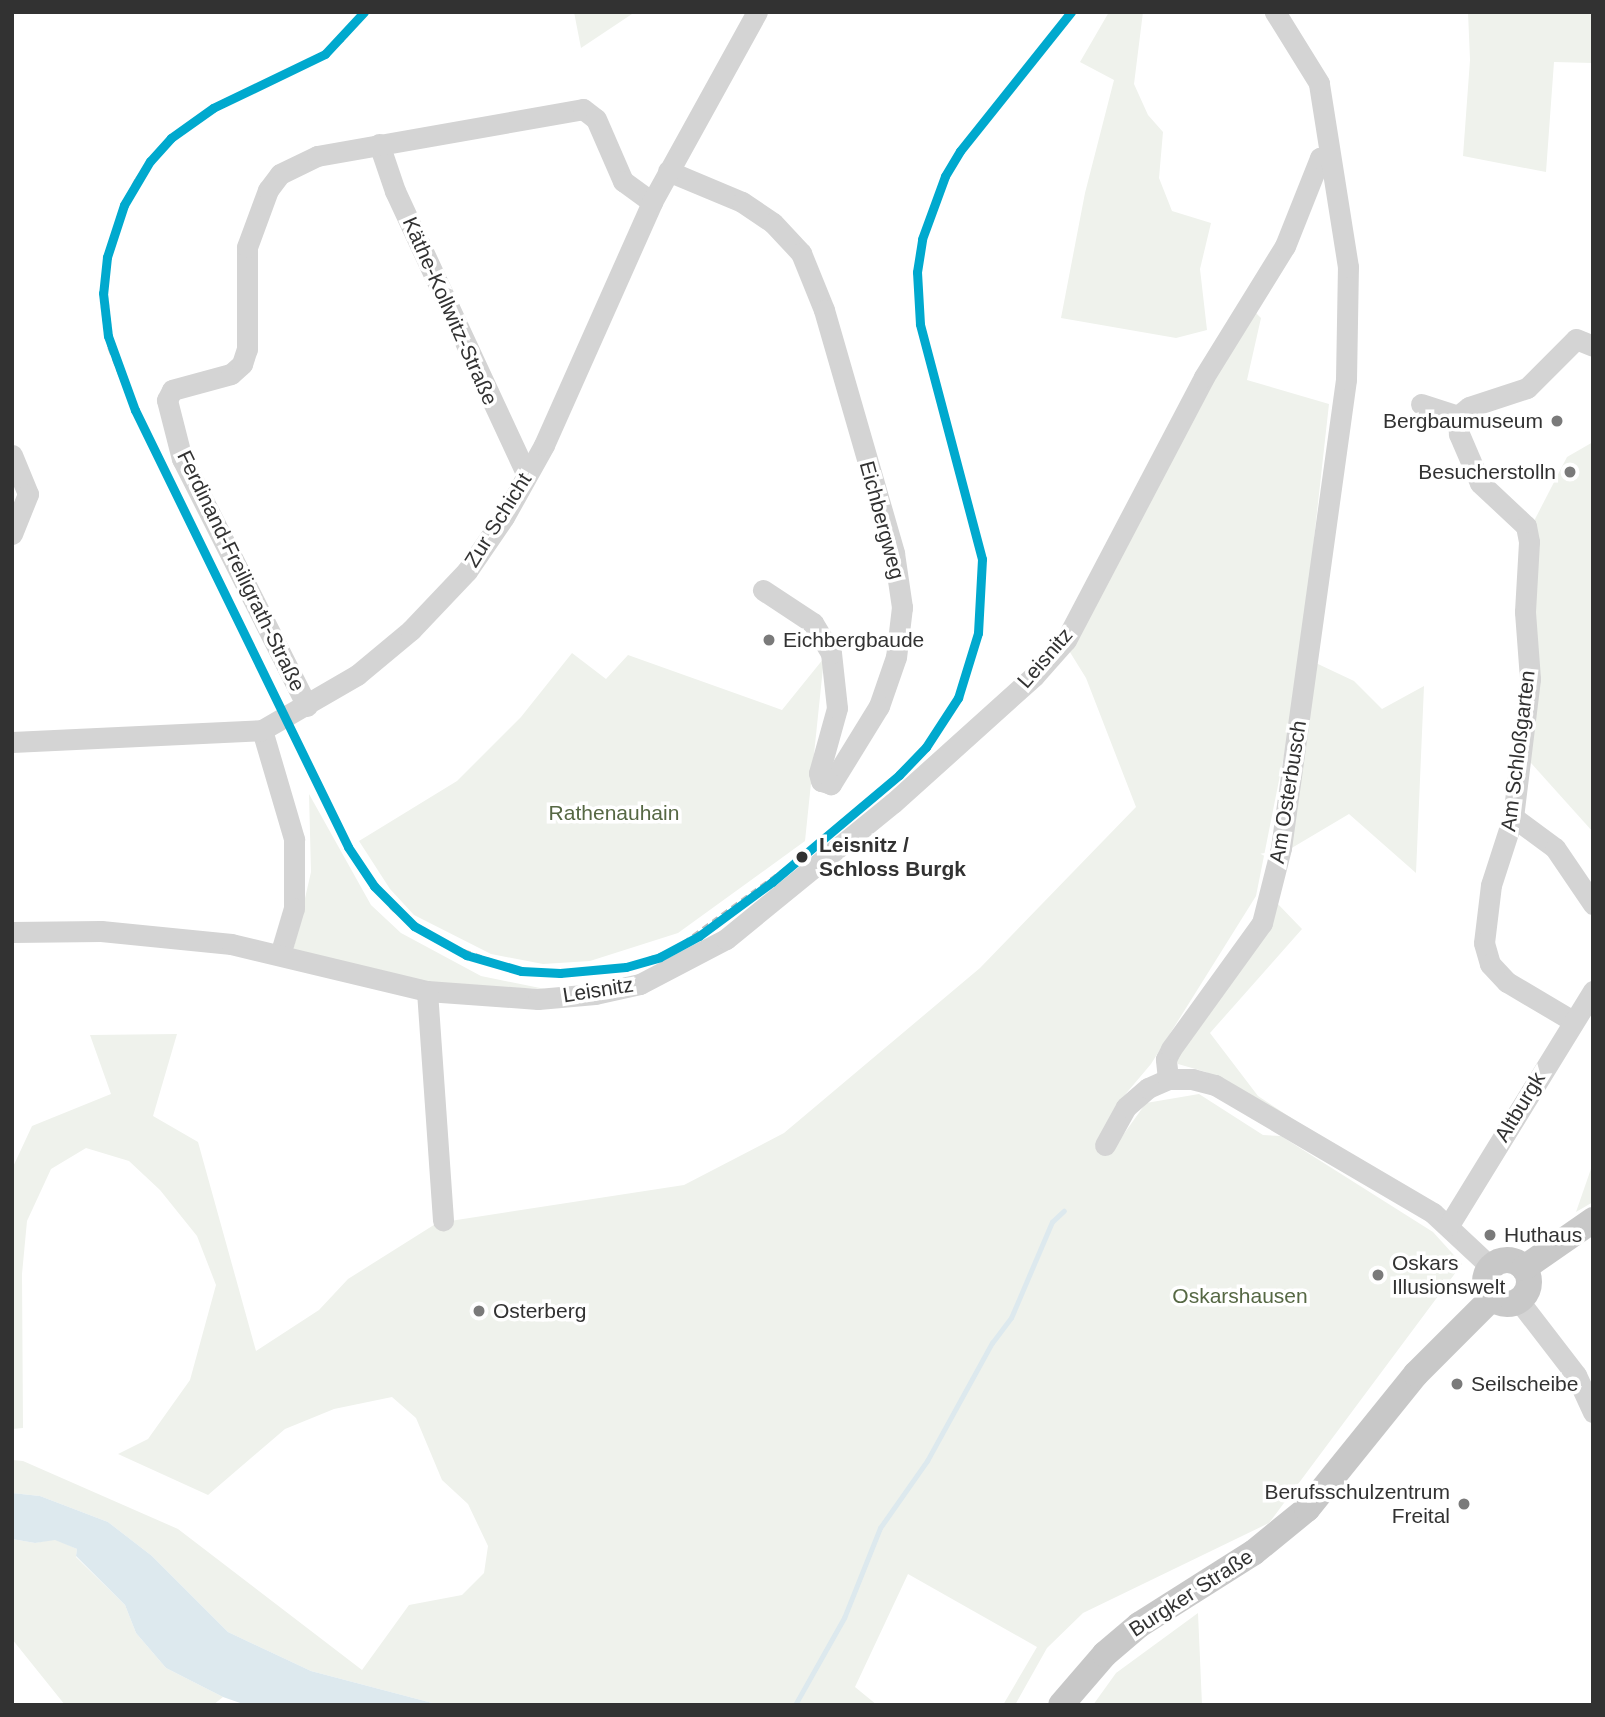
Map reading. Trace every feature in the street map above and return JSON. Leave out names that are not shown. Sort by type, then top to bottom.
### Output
[{"type":"main road","points":[[1524,1268],[1593,1220]]},
{"type":"main road","points":[[1504,1261],[1524,1268],[1529,1282],[1519,1301],[1504,1304],[1492,1298],[1486,1279],[1491,1268],[1504,1261]]},
{"type":"main road","name":"Burgker Straße","points":[[1061,1705],[1105,1654],[1139,1625],[1253,1553],[1307,1509],[1416,1374],[1492,1298]]},
{"type":"street","name":"Zur Schicht","points":[[12,742],[262,730],[307,706],[390,649],[439,603],[504,517],[527,475],[652,202],[757,12]]},
{"type":"street","points":[[1275,12],[1315,72],[1328,156]]},
{"type":"street","name":"Ferdinand-Freiligrath-Straße","points":[[307,706],[181,459],[167,400],[172,390],[231,374],[242,365],[247,349],[247,247],[268,190],[280,174],[317,156],[583,109],[596,119],[623,181],[652,202]]},
{"type":"street","name":"Käthe-Kollwitz-Straße","points":[[379,144],[406,215],[527,475]]},
{"type":"street","name":"Leisnitz","points":[[12,932],[101,931],[231,944],[427,991],[551,998],[614,990],[668,973],[726,939],[776,901],[1034,676],[1066,640],[1204,377],[1285,246],[1320,158],[1328,156]]},
{"type":"street","name":"Am Osterbusch","points":[[1168,1079],[1166,1059],[1171,1049],[1262,923],[1281,848],[1346,379],[1348,267],[1328,156]]},
{"type":"street","name":"Eichbergweg","points":[[668,171],[742,202],[773,223],[801,253],[824,310],[894,553],[902,607],[896,657],[879,706],[831,784],[821,781],[820,773],[837,708],[831,653],[813,623],[763,590]]},
{"type":"street","points":[[1421,404],[1458,416],[1469,407],[1527,388],[1584,342]]},
{"type":"street","name":"Am Schloßgarten","points":[[1458,416],[1460,434],[1479,483],[1526,526],[1529,542],[1525,612],[1530,679],[1513,817],[1487,901],[1484,943],[1490,964],[1507,982],[1573,1021]]},
{"type":"street","points":[[12,455],[28,494],[12,534]]},
{"type":"street","points":[[262,730],[294,839],[294,908],[280,955]]},
{"type":"street","points":[[1513,817],[1555,848],[1593,904]]},
{"type":"street","points":[[427,991],[443,1220]]},
{"type":"street","name":"Altburgk","points":[[1449,1225],[1593,991]]},
{"type":"street","points":[[1105,1145],[1126,1107],[1168,1079],[1215,1085],[1449,1225],[1491,1268]]},
{"type":"street","points":[[1519,1301],[1576,1375],[1593,1412]]},
{"type":"green space","points":[[574,12],[635,12],[581,48]]},
{"type":"green space","points":[[1109,12],[1143,12],[1134,84],[1148,115],[1163,132],[1159,178],[1172,211],[1211,223],[1200,269],[1207,330],[1176,338],[1061,318],[1085,193],[1114,80],[1080,62]]},
{"type":"green space","points":[[1468,12],[1593,12],[1593,63],[1554,62],[1546,172],[1463,156],[1470,60]]},
{"type":"green space","name":"Oskarshausen","points":[[1255,312],[1261,318],[1247,380],[1329,404],[1301,656],[1354,681],[1382,709],[1424,686],[1416,873],[1349,814],[1290,849],[1289,730],[1256,896],[1151,1064],[1118,1103],[1113,1149],[1146,1103],[1199,1094],[1263,1135],[1281,1136],[1433,1232],[1462,1264],[1269,1523],[1083,1613],[1047,1648],[1015,1705],[1003,1705],[1037,1647],[908,1574],[855,1687],[877,1705],[440,1705],[311,1671],[228,1632],[152,1556],[108,1522],[40,1496],[12,1493],[12,1460],[23,1461],[178,1529],[362,1670],[409,1605],[462,1595],[484,1573],[488,1546],[468,1504],[442,1480],[416,1418],[392,1397],[334,1409],[285,1429],[208,1495],[118,1454],[148,1439],[190,1380],[216,1285],[197,1236],[160,1190],[129,1161],[86,1148],[51,1169],[27,1221],[22,1274],[23,1428],[12,1429],[12,1169],[32,1126],[111,1094],[90,1035],[177,1034],[153,1116],[198,1142],[256,1351],[319,1310],[348,1279],[437,1223],[684,1185],[784,1133],[980,968],[1136,807],[1086,678],[1068,649],[1224,359]]},
{"type":"green space","points":[[1593,442],[1593,832],[1522,753],[1534,521],[1567,457]]},
{"type":"green space","name":"Rathenauhain","points":[[572,653],[606,679],[628,655],[782,710],[824,658],[805,841],[678,933],[590,961],[543,964],[491,954],[414,915],[390,889],[359,841],[457,781],[521,717]]},
{"type":"green space","points":[[309,794],[371,905],[401,933],[481,976],[545,989],[428,984],[293,951],[311,872]]},
{"type":"green space","points":[[1275,901],[1302,929],[1210,1033],[1258,1096],[1322,1138],[1206,1072],[1178,1064],[1173,1053]]},
{"type":"green space","points":[[1593,1163],[1593,1202],[1576,1212]]},
{"type":"green space","points":[[12,1539],[35,1543],[55,1539],[77,1549],[76,1557],[125,1605],[136,1633],[166,1668],[223,1697],[213,1705],[65,1705],[12,1639]]},
{"type":"green space","points":[[1198,1613],[1202,1705],[1093,1705],[1116,1673]]},
{"type":"shaded area","points":[[12,1493],[40,1496],[108,1522],[152,1556],[228,1632],[311,1671],[440,1705],[246,1705],[223,1697],[166,1668],[136,1633],[125,1605],[76,1556],[77,1549],[55,1540],[35,1543],[12,1539]]},
{"type":"waterway","points":[[795,1705],[844,1618],[880,1528],[927,1461],[992,1343],[1011,1318],[1052,1222],[1064,1211]]},
{"type":"railway","points":[[364,12],[343,39],[317,59],[221,103],[164,145],[137,180],[121,212],[107,257],[103,293],[110,347],[129,395],[348,847],[393,908],[441,943],[521,971],[560,973],[626,967],[674,950],[802,857]]},
{"type":"transit line","points":[[364,12],[325,54],[213,108],[171,138],[150,161],[124,205],[107,257],[103,293],[108,336],[135,410],[348,847],[374,886],[414,926],[466,955],[521,971],[560,973],[626,967],[660,957],[699,936],[772,882],[899,775],[926,747],[958,698],[978,633],[982,559],[920,324],[917,272],[922,239],[945,176],[960,151],[1071,12]]},
{"type":"place","name":"Bergbaumuseum","points":[[1557,421]]},
{"type":"place","name":"Besucherstolln","points":[[1570,472]]},
{"type":"place","name":"Eichbergbaude","points":[[769,640]]},
{"type":"place","name":"Leisnitz / Schloss Burgk","points":[[802,857]]},
{"type":"place","name":"Huthaus","points":[[1490,1235]]},
{"type":"place","name":"Oskars Illusionswelt","points":[[1378,1275]]},
{"type":"place","name":"Osterberg","points":[[479,1311]]},
{"type":"place","name":"Seilscheibe","points":[[1457,1384]]},
{"type":"place","name":"Berufsschulzentrum Freital","points":[[1464,1504]]}]
